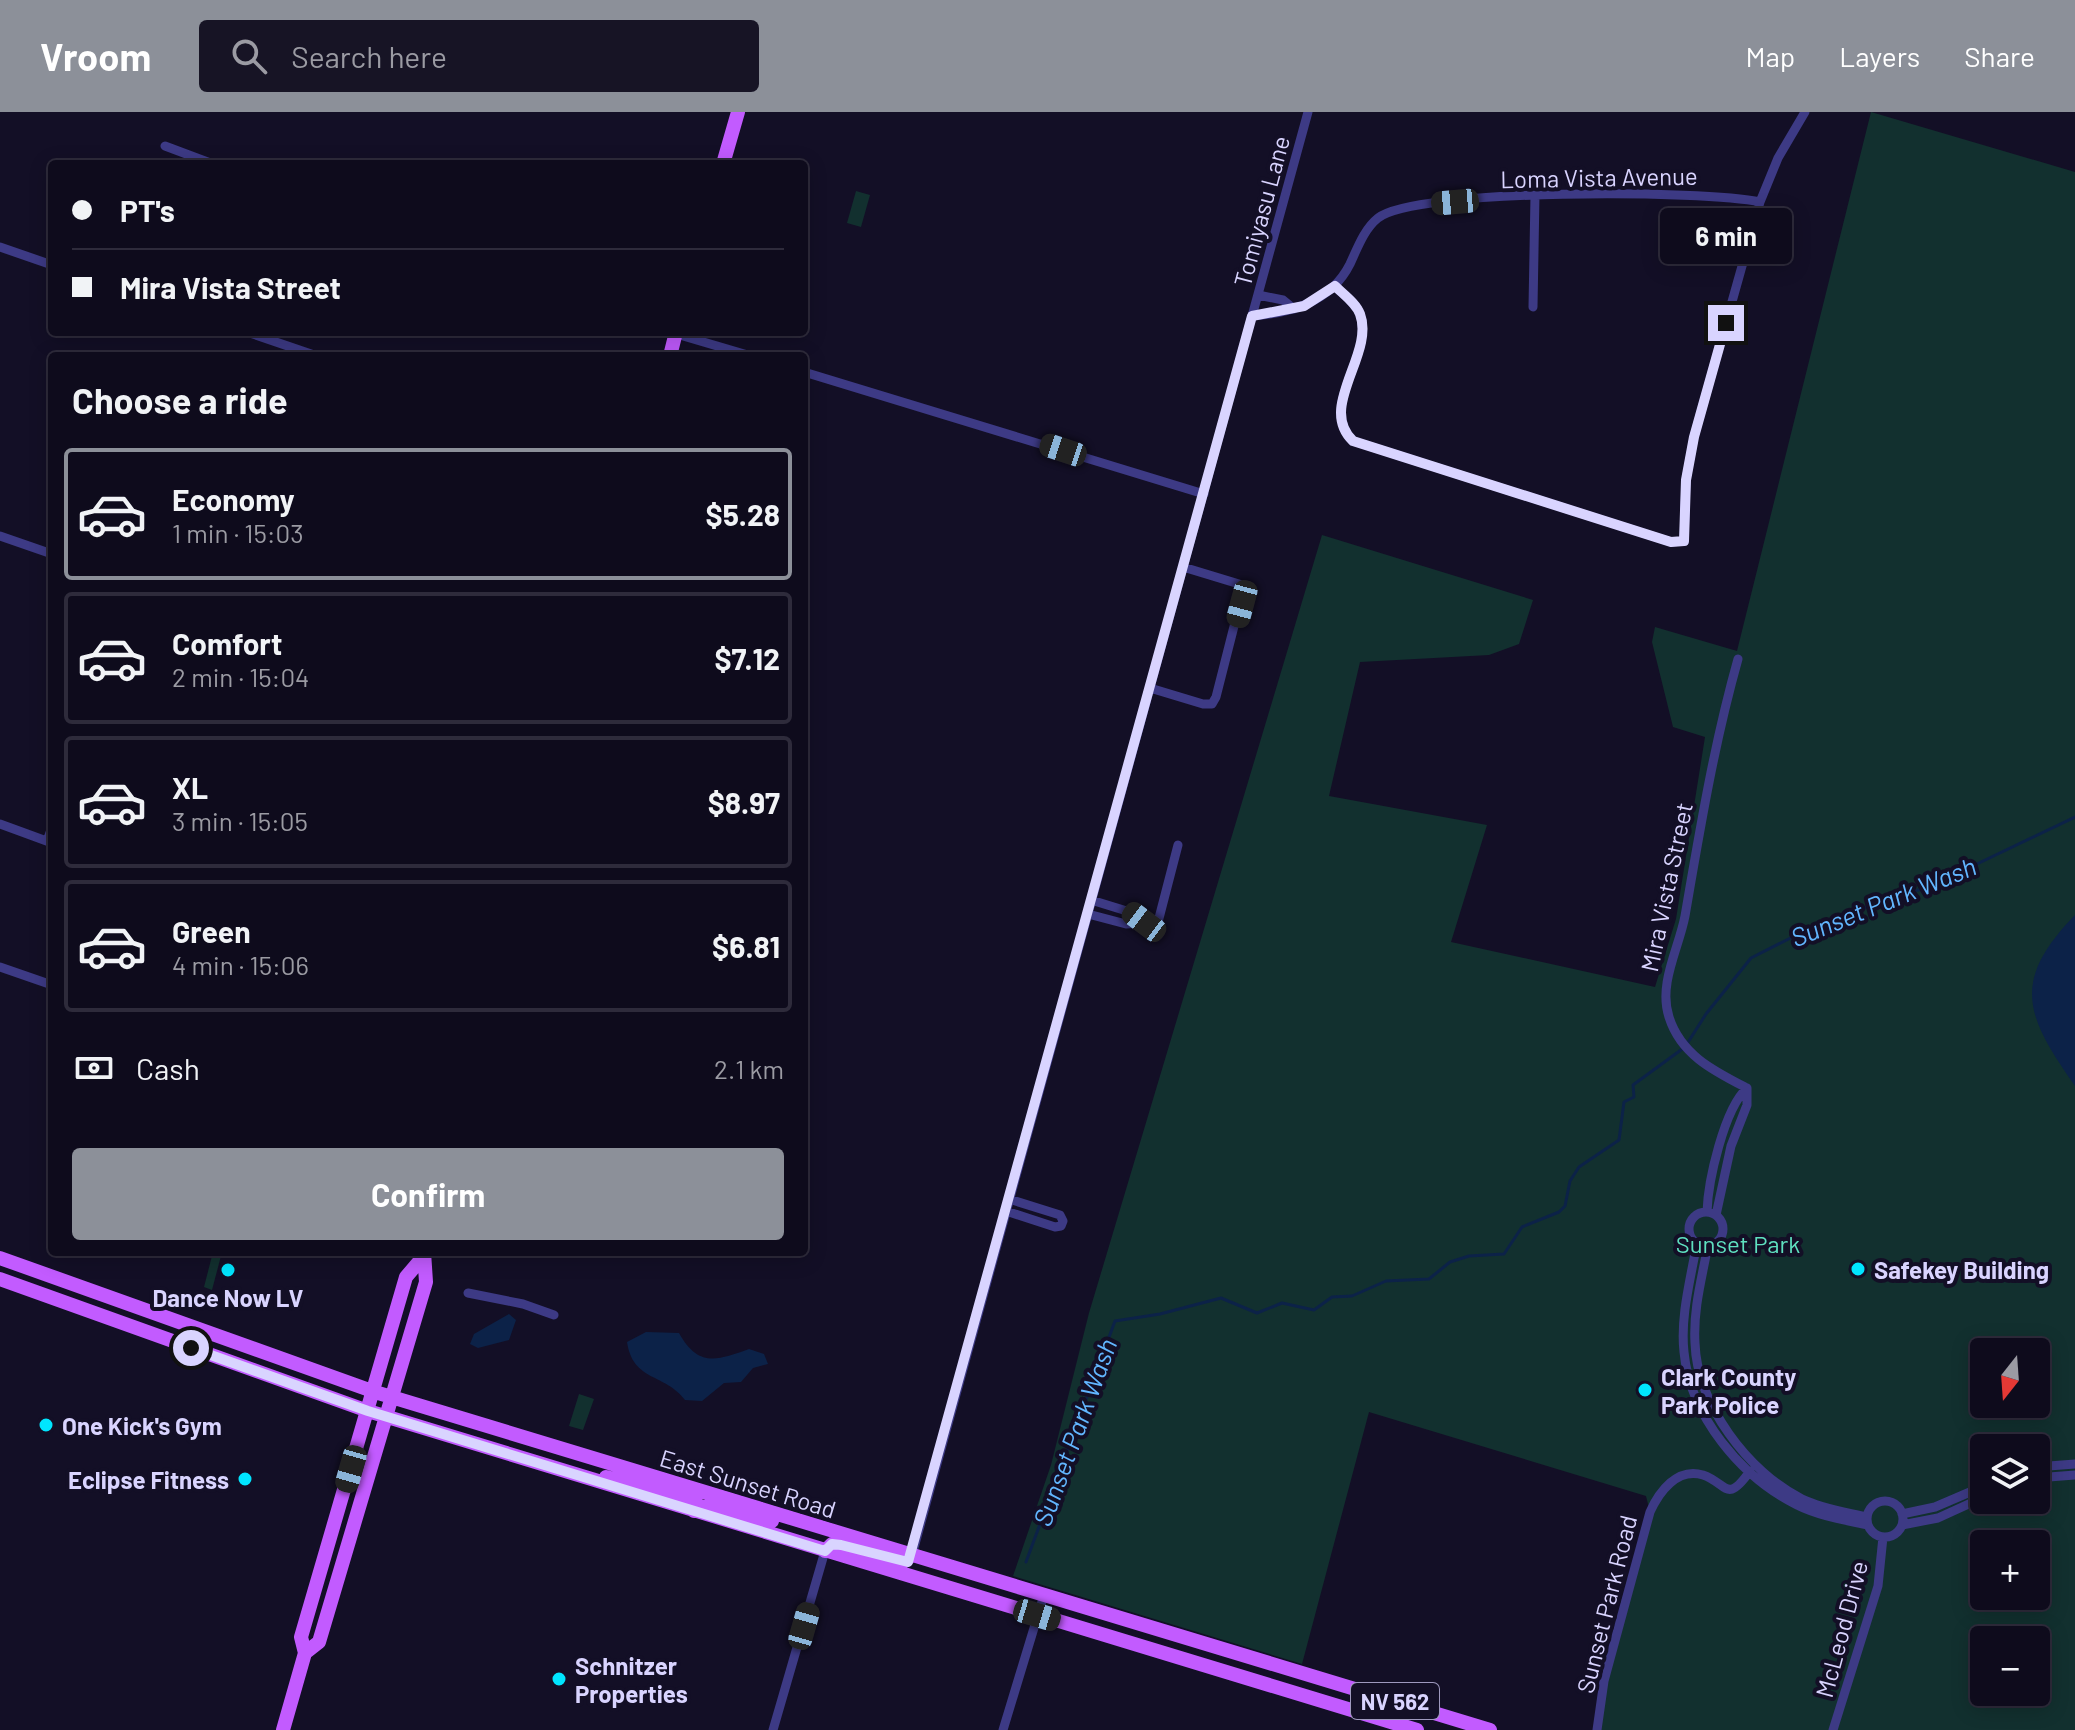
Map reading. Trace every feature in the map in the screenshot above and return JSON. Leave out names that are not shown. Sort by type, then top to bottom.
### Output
[{"type":"main road","points":[[724,160],[738,112]]},
{"type":"main road","points":[[283,1730],[305,1653],[301,1637],[375,1392],[406,1277],[423,1256]]},
{"type":"main road","points":[[305,1653],[319,1642],[426,1282],[424,1256]]},
{"type":"main road","name":"East Sunset Road","points":[[0,1258],[375,1392],[1490,1730]]},
{"type":"main road","name":"East Sunset Road","points":[[0,1279],[368,1411],[1417,1730]]},
{"type":"main road","points":[[55,1299],[67,1297],[115,1309],[119,1301]]},
{"type":"main road","points":[[123,1323],[137,1320],[191,1335],[207,1332]]},
{"type":"main road","points":[[586,1477],[627,1480],[684,1496],[701,1491]]},
{"type":"main road","points":[[694,1512],[696,1507],[711,1506],[753,1518],[831,1531]]},
{"type":"main road","points":[[825,1551],[832,1544],[841,1545],[903,1562],[912,1555]]},
{"type":"main road","points":[[1238,1676],[1244,1655]]},
{"type":"street","name":"Tomiyasu Lane","points":[[912,1555],[1308,112]]},
{"type":"street","points":[[1252,316],[1294,309],[1335,286],[1358,308],[1362,318],[1359,346],[1341,414],[1345,432],[1353,441],[1671,542],[1684,541],[1686,480],[1694,437],[1760,202],[1778,158],[1805,112]]},
{"type":"street","points":[[165,146],[202,160]]},
{"type":"street","name":"Loma Vista Avenue","points":[[1335,286],[1363,236],[1379,217],[1402,207],[1535,195],[1683,193],[1760,202]]},
{"type":"street","points":[[1533,307],[1535,195]]},
{"type":"street","points":[[0,247],[48,264]]},
{"type":"street","points":[[1258,295],[1283,300],[1294,309]]},
{"type":"street","points":[[259,336],[305,352]]},
{"type":"street","points":[[684,336],[738,352]]},
{"type":"street","points":[[808,373],[1204,494]]},
{"type":"street","points":[[0,536],[48,553]]},
{"type":"street","points":[[1150,688],[1203,704],[1212,704],[1216,697],[1243,591],[1239,584],[1183,567]]},
{"type":"street","name":"Mira Vista Street","points":[[1711,1214],[1747,1105],[1747,1088],[1708,1068],[1685,1047],[1666,1007],[1666,986],[1684,920],[1692,857],[1738,659]]},
{"type":"street","points":[[0,824],[48,842]]},
{"type":"street","points":[[1088,914],[1126,924],[1158,922],[1178,845]]},
{"type":"street","points":[[1091,900],[1130,912],[1144,922]]},
{"type":"street","points":[[0,967],[48,984]]},
{"type":"street","points":[[1006,1211],[1055,1227],[1061,1226],[1063,1221],[1060,1215],[1009,1199]]},
{"type":"street","name":"Mira Vista Street","points":[[1711,1214],[1691,1221],[1690,1233],[1697,1242],[1684,1327],[1687,1371],[1705,1418],[1724,1445],[1754,1468]]},
{"type":"street","name":"Mira Vista Street","points":[[1711,1214],[1722,1222],[1723,1233],[1716,1242],[1708,1245],[1695,1309],[1694,1345],[1699,1369],[1716,1410],[1754,1468]]},
{"type":"street","points":[[1697,1242],[1708,1245]]},
{"type":"street","points":[[468,1293],[523,1304],[554,1315]]},
{"type":"street","points":[[2050,1466],[2075,1464]]},
{"type":"street","points":[[1754,1468],[1802,1499],[1868,1521]]},
{"type":"street","name":"Sunset Park Road","points":[[1597,1730],[1604,1681],[1650,1512],[1658,1495],[1670,1482],[1688,1475],[1704,1476],[1722,1489],[1730,1489],[1740,1485],[1754,1468]]},
{"type":"street","points":[[2050,1477],[2075,1475]]},
{"type":"street","points":[[1902,1514],[1935,1507],[1970,1492]]},
{"type":"street","points":[[1883,1502],[1895,1504],[1902,1514],[1902,1525],[1895,1534],[1883,1537],[1873,1532],[1868,1521],[1873,1507],[1883,1502]]},
{"type":"street","points":[[1902,1525],[1938,1518],[1970,1503]]},
{"type":"street","name":"McLeod Drive","points":[[1833,1730],[1878,1586],[1883,1537]]},
{"type":"street","points":[[773,1730],[825,1551]]},
{"type":"street","points":[[1003,1730],[1044,1595]]},
{"type":"green space","name":"Sunset Park","points":[[1871,112],[2075,172],[2075,1730],[1599,1730],[1600,1703],[1650,1512],[1646,1496],[1369,1412],[1302,1664],[1013,1576],[1051,1465],[1089,1313],[1322,535],[1533,600],[1519,644],[1489,655],[1360,662],[1329,796],[1487,825],[1451,942],[1655,987],[1676,919],[1705,737],[1673,727],[1652,642],[1655,627],[1737,651]]},
{"type":"green space","points":[[856,191],[870,195],[861,227],[847,223]]},
{"type":"green space","points":[[212,1256],[221,1256],[212,1290],[204,1287]]},
{"type":"green space","points":[[579,1394],[594,1399],[583,1430],[569,1426]]},
{"type":"water","points":[[2075,915],[2075,1086],[2045,1039],[2032,999],[2041,960]]},
{"type":"water","points":[[509,1314],[516,1320],[509,1340],[478,1348],[470,1344],[474,1334]]},
{"type":"water","points":[[646,1332],[679,1333],[693,1352],[709,1358],[749,1349],[764,1354],[768,1364],[753,1368],[741,1382],[724,1383],[702,1401],[685,1400],[677,1391],[643,1371],[630,1355],[627,1342]]},
{"type":"waterway","name":"Sunset Park Wash","points":[[1026,1562],[1115,1321],[1160,1314],[1221,1298],[1257,1313],[1282,1303],[1314,1310],[1332,1297],[1352,1296],[1386,1281],[1429,1279],[1450,1262],[1469,1256],[1504,1254],[1522,1227],[1559,1212],[1565,1206],[1570,1181],[1579,1167],[1619,1140],[1624,1102],[1634,1097],[1633,1085],[1685,1047],[1706,1014],[1751,958],[1822,922],[1933,885],[2075,817]]},
{"type":"place","name":"Safekey Building","points":[[1858,1269]]},
{"type":"place","name":"Dance Now LV","points":[[228,1270]]},
{"type":"place","name":"Clark County Park Police","points":[[1645,1390]]},
{"type":"place","name":"One Kick's Gym","points":[[46,1425]]},
{"type":"place","name":"Eclipse Fitness","points":[[245,1479]]},
{"type":"place","name":"Schnitzer Properties","points":[[559,1679]]},
{"type":"route","points":[[191,1348],[368,1411],[825,1551],[832,1544],[841,1545],[894,1561],[908,1562],[1252,316],[1304,306],[1335,286],[1358,308],[1362,318],[1359,346],[1341,408],[1345,432],[1353,441],[1363,447],[1671,542],[1684,541],[1686,480],[1694,437],[1726,323]]}]
